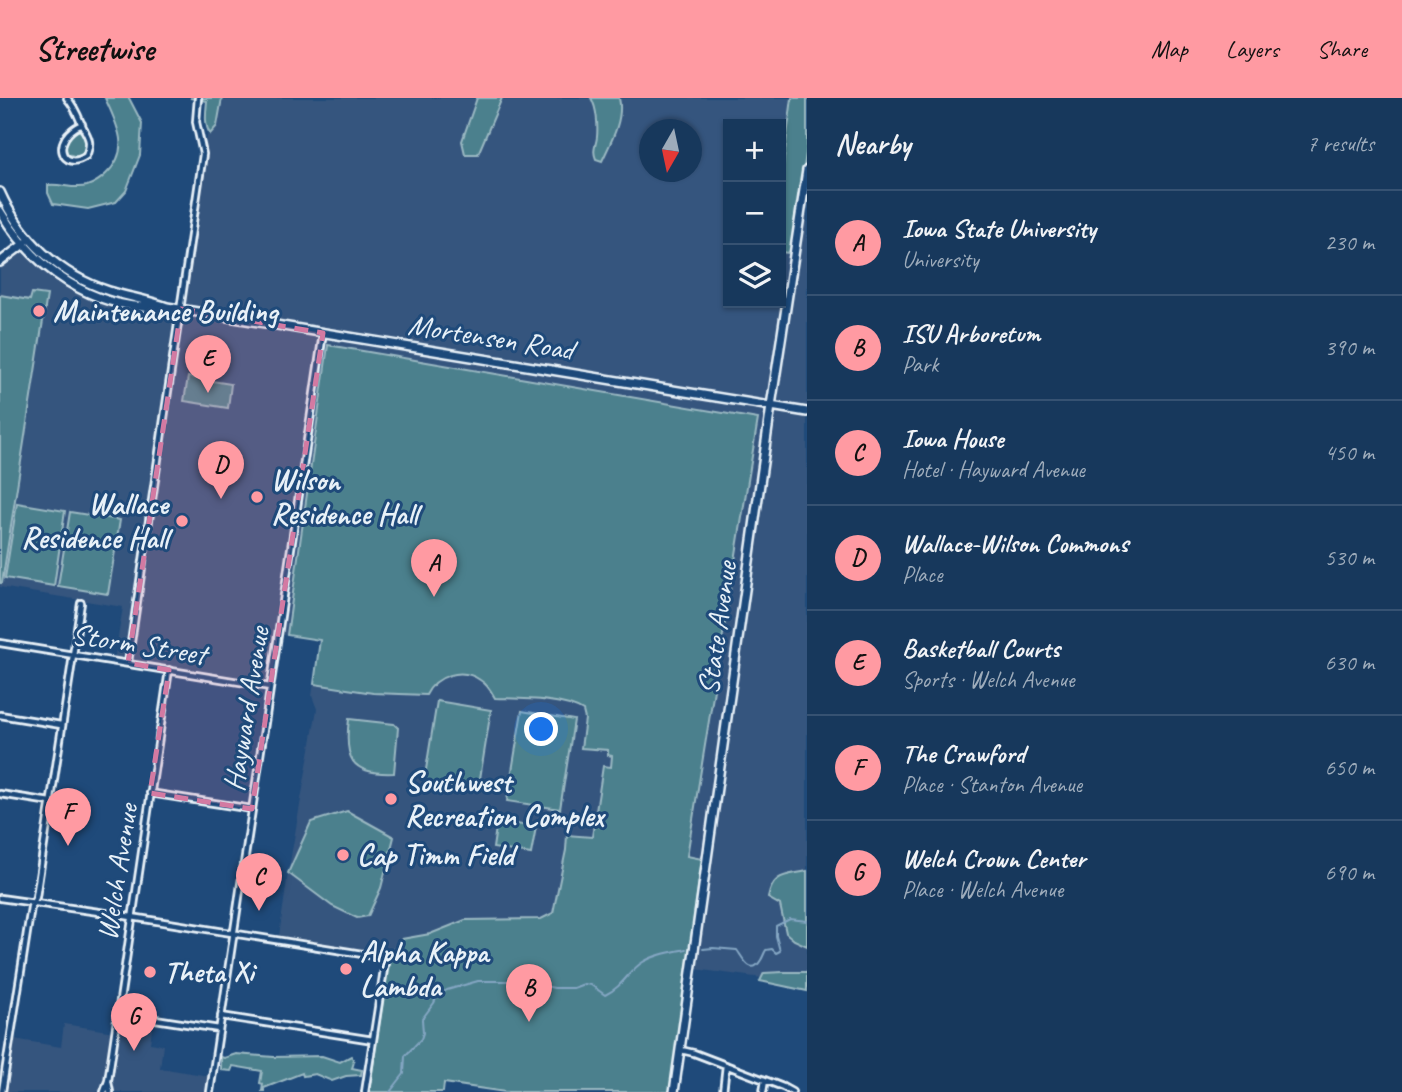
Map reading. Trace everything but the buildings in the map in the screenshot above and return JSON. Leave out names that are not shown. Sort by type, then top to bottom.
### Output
[{"type":"street","points":[[66,98],[77,111],[89,138],[86,156],[77,160],[69,159],[64,155],[61,144],[67,133],[82,124]]},
{"type":"street","points":[[128,663],[203,154],[197,122],[198,98]]},
{"type":"street","name":"State Avenue","points":[[674,1092],[807,170]]},
{"type":"street","points":[[0,192],[26,242]]},
{"type":"street","points":[[0,211],[26,242]]},
{"type":"street","points":[[0,261],[26,242]]},
{"type":"street","name":"Mortensen Road","points":[[26,242],[36,258],[80,289],[112,301],[144,307],[181,309],[807,412]]},
{"type":"street","name":"Hayward Avenue","points":[[210,1092],[323,332]]},
{"type":"street","points":[[3,1092],[32,903],[36,897],[80,603]]},
{"type":"street","name":"Storm Street","points":[[0,643],[270,687]]},
{"type":"street","name":"Welch Avenue","points":[[104,1092],[108,1081],[169,670]]},
{"type":"street","points":[[0,715],[62,725]]},
{"type":"street","points":[[150,793],[252,809]]},
{"type":"street","points":[[0,794],[50,802]]},
{"type":"street","points":[[0,898],[381,957],[384,964],[365,1092]]},
{"type":"street","points":[[117,1013],[219,1029]]},
{"type":"street","points":[[221,1016],[373,1040]]},
{"type":"street","points":[[681,1050],[792,1092]]},
{"type":"street","points":[[723,1092],[726,1065]]},
{"type":"street","points":[[763,1092],[765,1080]]},
{"type":"street","name":"Welch Avenue","points":[[108,1081],[110,1092]]},
{"type":"highlighted area","points":[[181,309],[323,333],[252,809],[150,793],[169,670],[128,663]]},
{"type":"shaded area","points":[[213,98],[807,98],[807,984],[687,968],[670,1092],[445,1076],[369,1092],[390,954],[279,936],[317,709],[312,696],[320,640],[278,634],[270,687],[114,661],[123,607],[0,587],[0,262],[23,245],[51,271],[112,301],[180,309]]},
{"type":"shaded area","points":[[117,1013],[123,1018],[153,1022],[150,1043],[163,1045],[160,1068],[209,1076],[206,1092],[0,1092],[0,1062],[10,1063],[14,1039],[61,1047],[64,1024],[114,1032]]},
{"type":"green space","points":[[105,98],[129,98],[142,123],[140,155],[126,191],[116,202],[88,209],[53,204],[48,185],[89,185],[106,174],[119,156],[120,137]]},
{"type":"green space","points":[[190,98],[222,98],[217,126],[210,134],[206,122],[207,101]]},
{"type":"green space","points":[[477,98],[502,98],[478,154],[465,154],[462,141]]},
{"type":"green space","points":[[591,98],[619,98],[618,122],[602,161],[596,159],[594,153],[597,122]]},
{"type":"green space","points":[[792,98],[807,98],[807,147],[789,253],[786,253],[786,143]]},
{"type":"green space","points":[[76,130],[82,132],[85,147],[82,155],[73,156],[67,153],[65,146],[68,137]]},
{"type":"green space","points":[[32,293],[47,295],[0,583],[0,295],[30,300]]},
{"type":"green space","points":[[328,345],[758,419],[687,856],[702,859],[670,1092],[505,1092],[444,1083],[443,1092],[369,1092],[390,954],[402,939],[430,934],[465,920],[541,919],[553,913],[567,835],[592,837],[603,766],[611,767],[612,756],[608,755],[608,750],[581,748],[585,719],[583,711],[552,701],[495,698],[482,682],[465,674],[443,678],[430,688],[426,695],[373,693],[314,684],[320,640],[287,635]]},
{"type":"green space","points":[[188,377],[231,384],[228,408],[184,401]]},
{"type":"green space","points":[[17,503],[65,511],[54,586],[5,578]]},
{"type":"green space","points":[[70,512],[120,520],[108,594],[58,586]]},
{"type":"green space","points":[[437,701],[491,710],[478,791],[424,782]]},
{"type":"green space","points":[[522,711],[574,720],[560,809],[507,801]]},
{"type":"green space","points":[[349,719],[394,724],[398,728],[394,773],[368,771],[353,761],[348,744]]},
{"type":"green space","name":"Cap Timm Field","points":[[347,811],[394,837],[381,888],[368,916],[357,918],[332,906],[288,873],[311,822]]},
{"type":"green space","points":[[497,821],[536,827],[531,854],[493,848]]},
{"type":"green space","points":[[807,871],[807,946],[786,933],[780,905],[768,898],[773,884],[781,877]]},
{"type":"green space","points":[[807,972],[807,991],[760,981],[764,973]]},
{"type":"green space","points":[[236,1054],[274,1057],[322,1056],[340,1062],[351,1056],[354,1062],[352,1068],[362,1070],[361,1075],[332,1081],[315,1074],[303,1076],[302,1073],[262,1091],[262,1071],[233,1066],[231,1071],[221,1070],[221,1057]]},
{"type":"waterway","points":[[703,949],[737,950],[748,964],[754,967],[766,950],[772,949],[776,953],[780,951],[776,926],[790,919],[807,921]]},
{"type":"waterway","points":[[390,1092],[404,1074],[405,1056],[421,1039],[422,1019],[437,996],[447,990],[478,981],[509,981],[537,976],[545,986],[573,988],[584,984],[591,985],[605,995],[643,962],[686,949]]},
{"type":"place","name":"Maintenance Building","points":[[39,311]]},
{"type":"place","name":"Basketball Courts","points":[[208,393]]},
{"type":"place","name":"Wilson Residence Hall","points":[[257,497]]},
{"type":"place","name":"Wallace-Wilson Commons","points":[[221,499]]},
{"type":"place","name":"Wallace Residence Hall","points":[[182,521]]},
{"type":"place","name":"Iowa State University","points":[[434,597]]},
{"type":"place","name":"Southwest Recreation Complex","points":[[391,799]]},
{"type":"place","name":"The Crawford","points":[[68,846]]},
{"type":"place","name":"Cap Timm Field","points":[[343,855]]},
{"type":"place","name":"Iowa House","points":[[259,911]]},
{"type":"place","name":"Alpha Kappa Lambda","points":[[346,969]]},
{"type":"place","name":"Theta Xi","points":[[150,972]]},
{"type":"place","name":"ISU Arboretum","points":[[529,1022]]},
{"type":"place","name":"Welch Crown Center","points":[[134,1051]]}]
